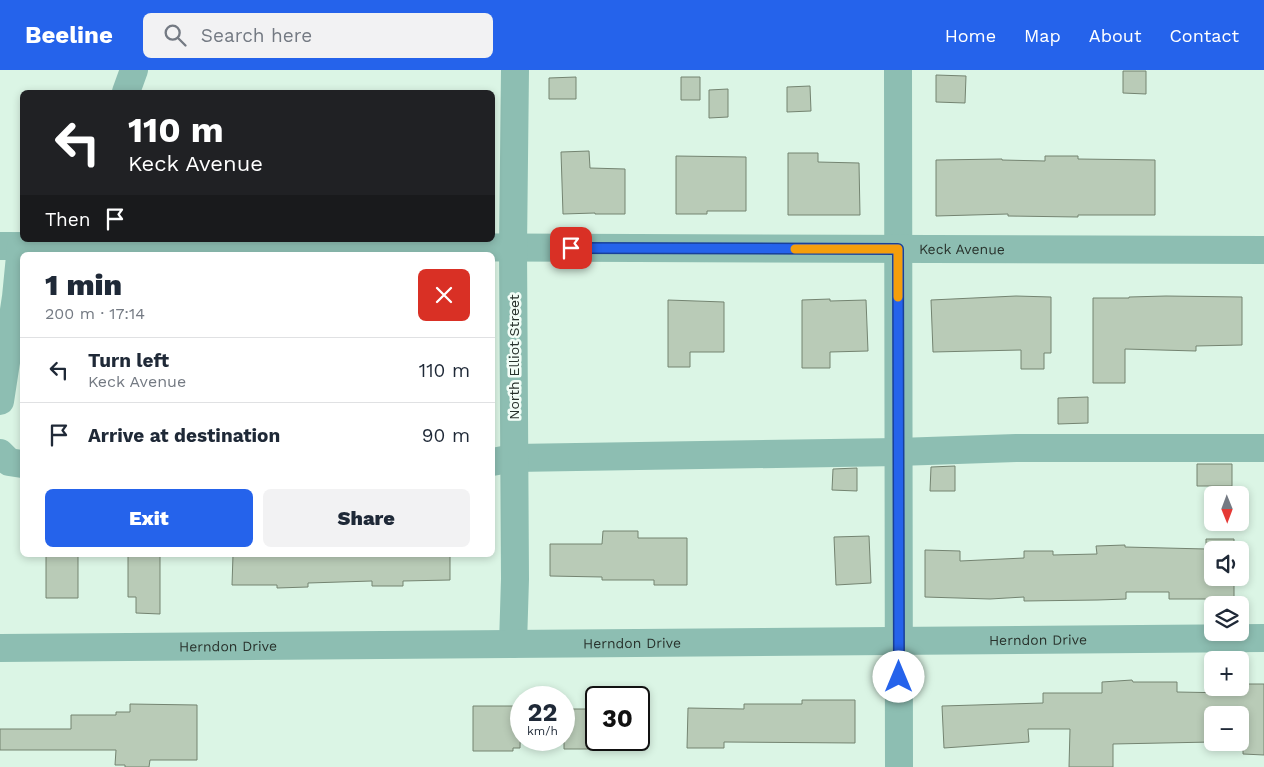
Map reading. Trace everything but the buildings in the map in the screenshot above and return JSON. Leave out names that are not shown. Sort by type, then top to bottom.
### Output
[{"type":"street","points":[[127,90],[134,70]]},
{"type":"street","name":"North Elliot Street","points":[[513,644],[515,579],[503,460],[513,248],[515,70]]},
{"type":"street","points":[[898,70],[899,767]]},
{"type":"street","name":"Keck Avenue","points":[[10,246],[72,243],[513,248],[1264,250]]},
{"type":"street","points":[[0,401],[16,297],[10,246]]},
{"type":"street","points":[[503,460],[1016,448],[1264,448]]},
{"type":"street","points":[[0,453],[9,462],[20,464]]},
{"type":"street","name":"Herndon Drive","points":[[0,648],[1264,638]]},
{"type":"slow traffic","points":[[795,249],[898,249],[898,297]]},
{"type":"route","points":[[571,248],[898,249],[899,677]]}]
